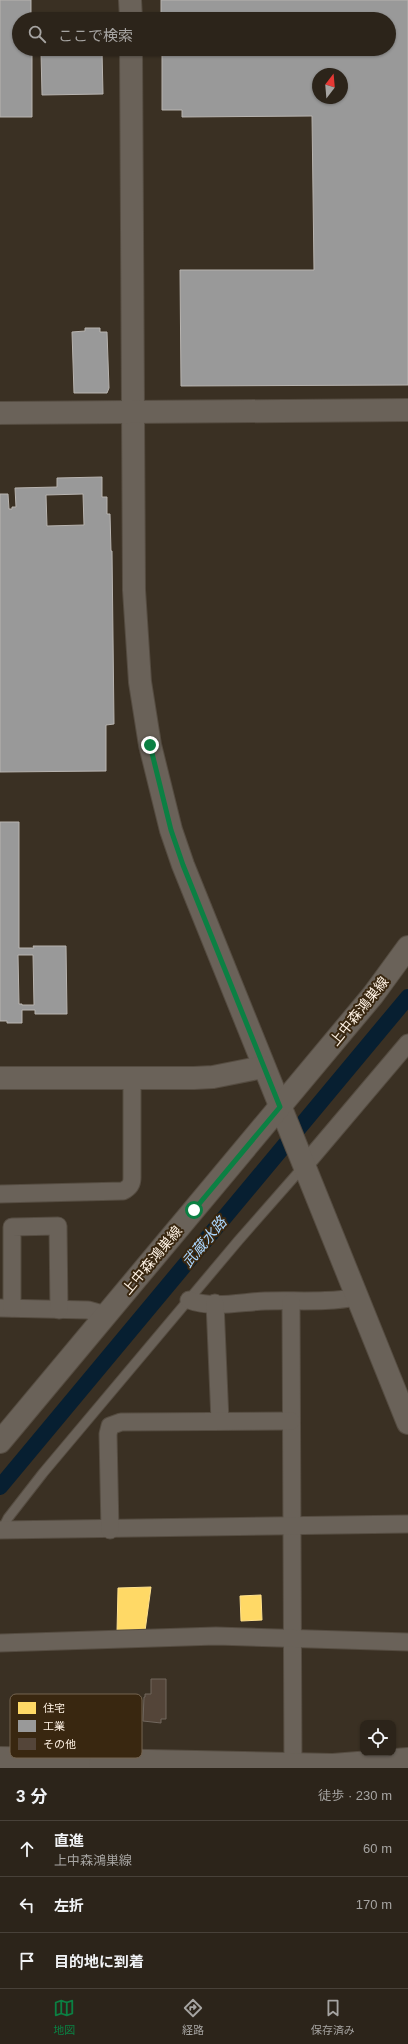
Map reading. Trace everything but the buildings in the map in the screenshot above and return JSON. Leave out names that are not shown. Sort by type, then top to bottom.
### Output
[{"type":"street","points":[[130,0],[131,12]]},
{"type":"street","points":[[131,56],[134,590],[140,682],[150,745],[171,830],[183,865],[300,1160],[408,1424]]},
{"type":"street","points":[[0,413],[408,410]]},
{"type":"street","name":"上中森鴻巣線","points":[[0,1442],[106,1315],[283,1115],[408,947]]},
{"type":"street","points":[[300,1160],[408,1043]]},
{"type":"street","points":[[0,1078],[213,1077],[263,1067]]},
{"type":"street","points":[[0,1194],[123,1191],[127,1189],[132,1183],[132,1078]]},
{"type":"street","points":[[59,1310],[58,1226],[12,1227],[5,1310],[59,1310],[88,1310],[106,1315]]},
{"type":"street","points":[[189,1300],[200,1304],[335,1301],[357,1297]]},
{"type":"street","points":[[291,1302],[293,1766]]},
{"type":"street","points":[[215,1303],[220,1421]]},
{"type":"street","points":[[110,1530],[108,1434],[110,1426],[121,1422],[292,1421]]},
{"type":"street","points":[[1,1530],[110,1530],[408,1524]]},
{"type":"street","points":[[0,1643],[216,1636],[293,1640],[408,1642]]},
{"type":"street","points":[[0,1758],[100,1764],[293,1766],[333,1765],[408,1759]]},
{"type":"lane","points":[[1,1530],[8,1518],[43,1473],[238,1241],[300,1160]]},
{"type":"waterway","name":"武蔵水路","points":[[0,1487],[408,997]]},
{"type":"route","points":[[150,745],[171,830],[183,865],[216,953],[280,1107],[194,1210]]}]
